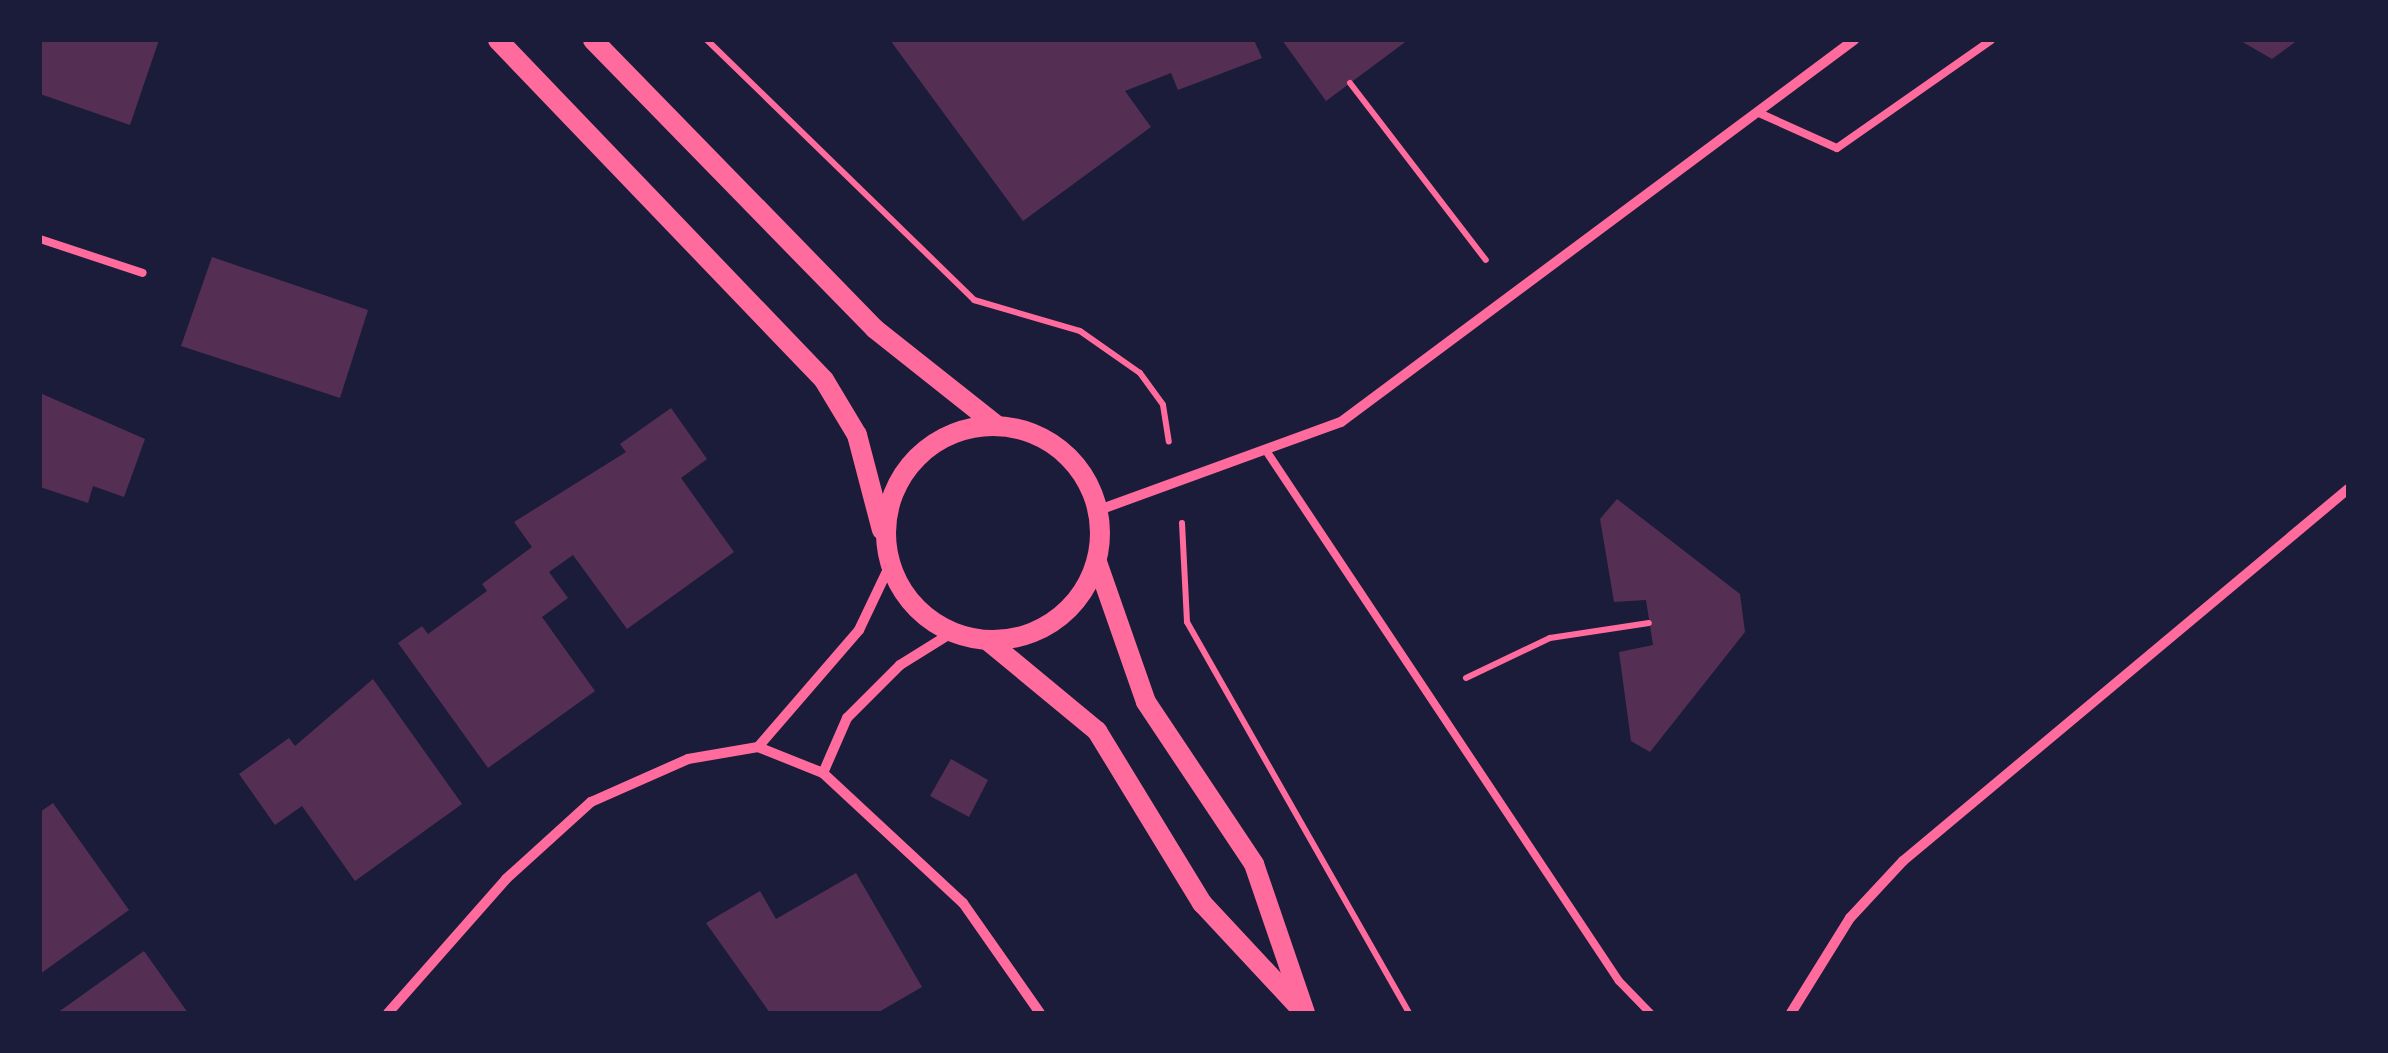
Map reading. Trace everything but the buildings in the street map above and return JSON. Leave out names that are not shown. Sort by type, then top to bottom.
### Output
[{"type":"main road","points":[[498,40],[824,380],[857,435],[891,563],[914,605],[953,632],[987,640],[1030,633],[1067,611],[1097,562]]},
{"type":"main road","points":[[593,40],[875,328],[996,425],[1062,449],[1099,510],[1097,562],[1146,702],[1254,864],[1305,1013]]},
{"type":"main road","points":[[884,539],[913,460],[937,441],[996,425]]},
{"type":"main road","points":[[987,640],[1096,732],[1202,903],[1305,1013]]},
{"type":"street","points":[[1099,510],[1174,476],[1267,452],[1341,422],[1760,114],[1854,40]]},
{"type":"street","points":[[1792,1013],[1850,918],[1903,861],[2348,488]]},
{"type":"street","points":[[758,747],[859,630],[891,563]]},
{"type":"street","points":[[823,773],[847,718],[900,665],[953,632]]},
{"type":"street","points":[[388,1013],[506,879],[591,802],[688,759],[758,747],[823,773],[962,903],[1040,1013]]},
{"type":"lane","points":[[1760,114],[1838,148],[1991,40]]},
{"type":"lane","points":[[40,239],[143,273]]},
{"type":"lane","points":[[1267,452],[1619,982],[1650,1013]]},
{"type":"path","points":[[707,40],[974,300],[1080,331],[1140,373],[1164,405],[1187,622],[1409,1013]]},
{"type":"path","points":[[1350,83],[1512,294]]},
{"type":"path","points":[[1433,698],[1550,638],[1649,623]]}]
